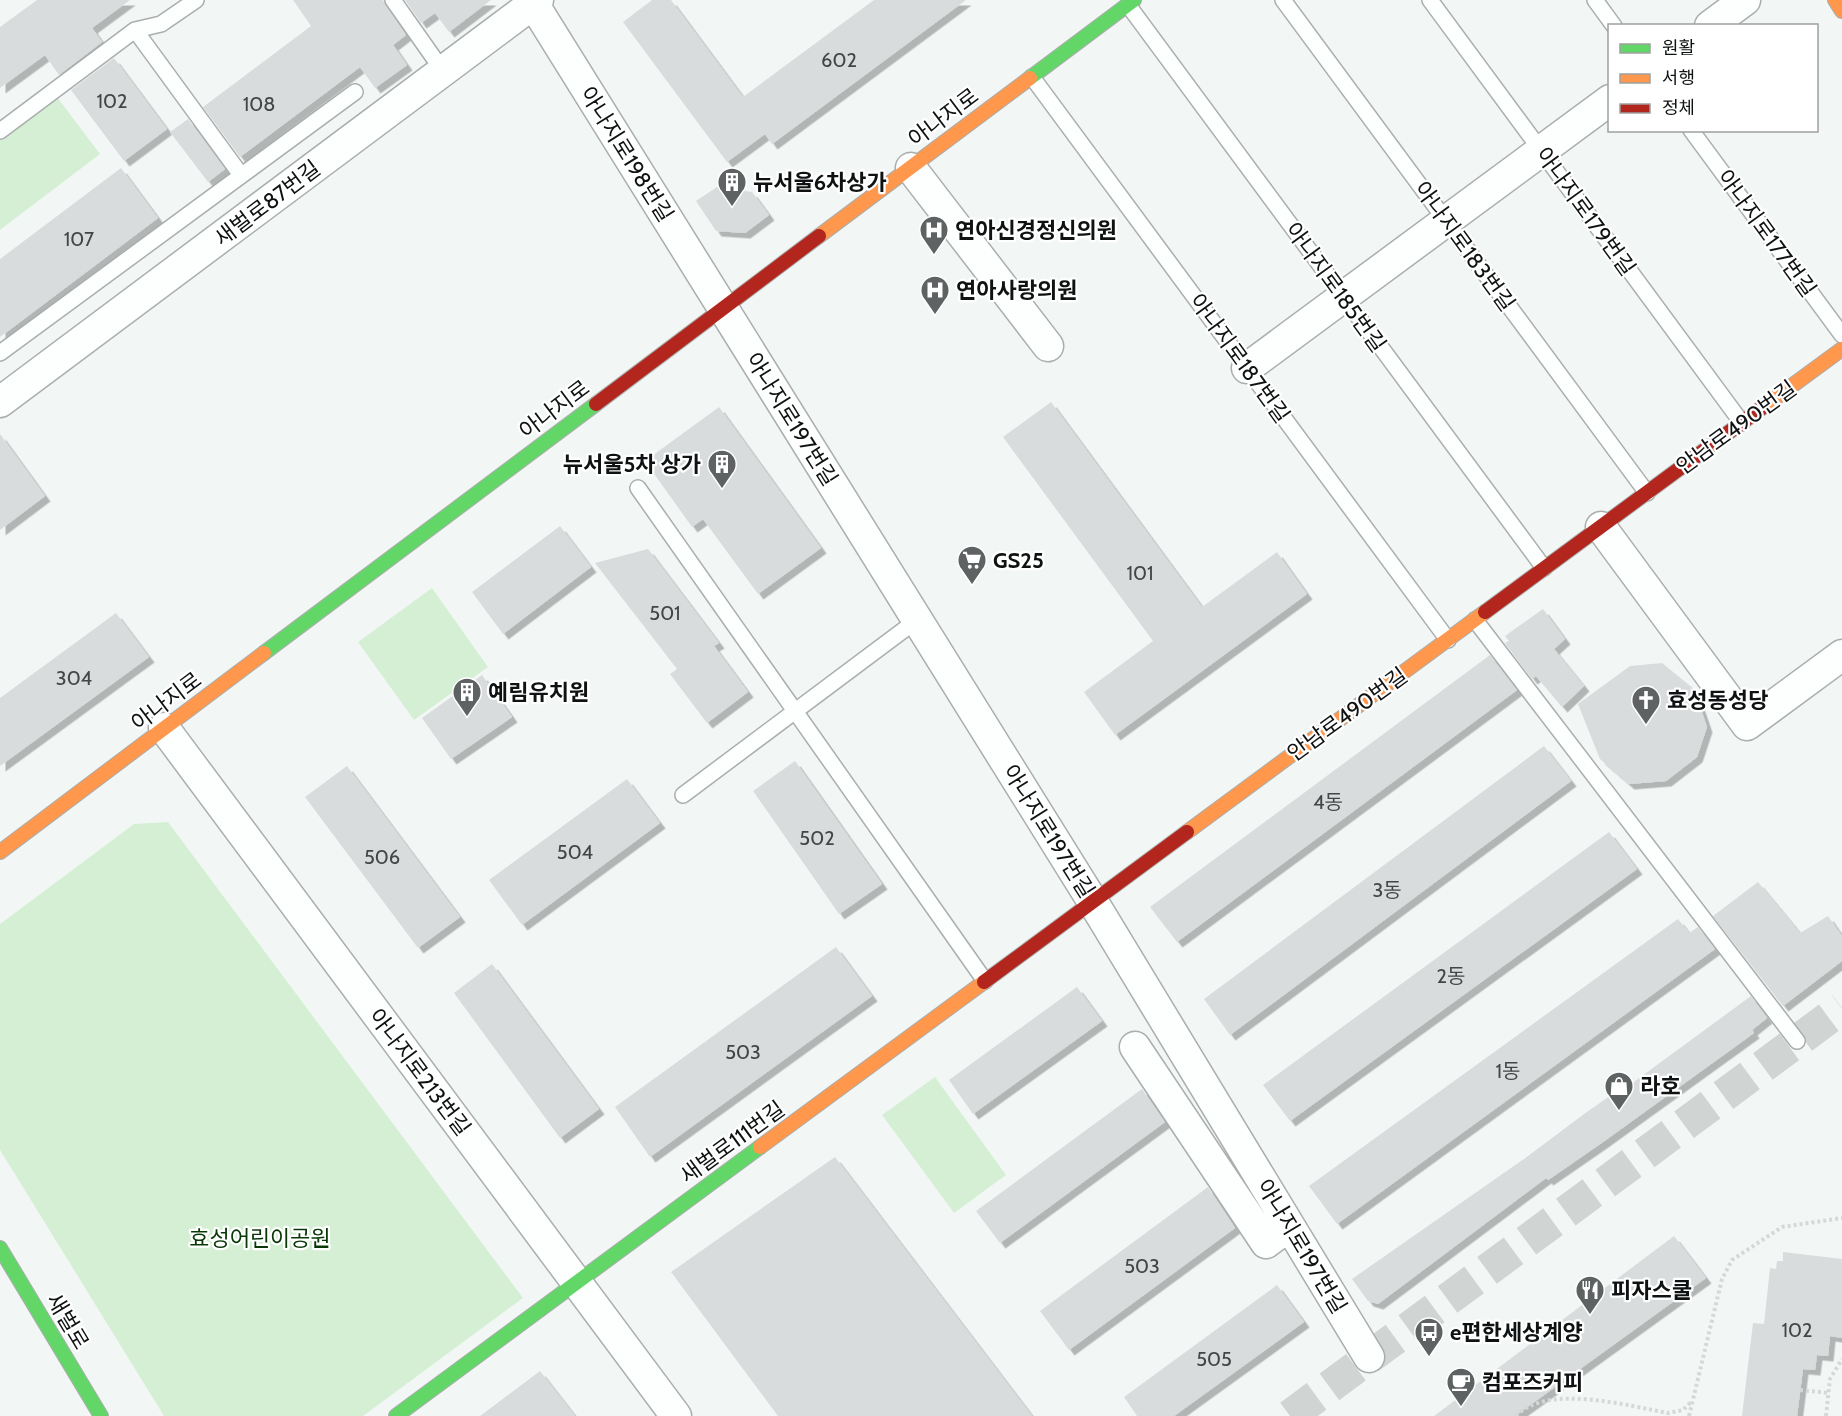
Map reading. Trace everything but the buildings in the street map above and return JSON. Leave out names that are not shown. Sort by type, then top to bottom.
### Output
[{"type":"street","points":[[1713,24],[1745,0]]},
{"type":"street","points":[[1835,0],[1842,12]]},
{"type":"street","name":"새벌로87번길","points":[[0,402],[534,1]]},
{"type":"street","name":"아나지로198번길","points":[[534,1],[723,308]]},
{"type":"street","name":"아나지로","points":[[0,852],[1131,2]]},
{"type":"street","points":[[1247,368],[1608,101]]},
{"type":"street","points":[[911,168],[1048,346]]},
{"type":"street","name":"아나지로197번길","points":[[723,308],[1093,902],[1369,1357]]},
{"type":"street","name":"안남로490번길","points":[[1093,902],[1842,349]]},
{"type":"street","points":[[1601,527],[1747,725],[1842,655]]},
{"type":"street","name":"아나지로213번길","points":[[164,728],[675,1416]]},
{"type":"street","name":"새벌로111번길","points":[[396,1416],[1093,902]]},
{"type":"street","points":[[1135,1047],[1266,1243],[1289,1226]]},
{"type":"street","name":"새벌로","points":[[0,1248],[101,1416]]},
{"type":"lane","points":[[0,131],[135,30],[161,24],[196,0]]},
{"type":"lane","points":[[393,0],[443,71]]},
{"type":"lane","name":"아나지로183번길","points":[[1283,0],[1647,493]]},
{"type":"lane","name":"아나지로179번길","points":[[1430,0],[1742,423]]},
{"type":"lane","points":[[1595,0],[1613,24]]},
{"type":"lane","name":"아나지로185번길","points":[[1131,2],[1343,296],[1544,568]]},
{"type":"lane","points":[[135,30],[241,175]]},
{"type":"lane","name":"아나지로187번길","points":[[1032,77],[1448,640]]},
{"type":"lane","points":[[0,353],[355,92]]},
{"type":"lane","name":"아나지로177번길","points":[[1692,132],[1842,335]]},
{"type":"lane","points":[[638,488],[985,981]]},
{"type":"lane","points":[[683,795],[917,620]]},
{"type":"lane","points":[[1475,620],[1797,1041]]},
{"type":"path","points":[[1689,1416],[1722,1279],[1732,1260],[1782,1227],[1842,1218]]},
{"type":"path","points":[[1826,1416],[1830,1379],[1842,1359]]},
{"type":"path","points":[[1800,1390],[1829,1393]]},
{"type":"path","points":[[1516,1416],[1550,1400],[1575,1397],[1668,1413],[1683,1410],[1693,1400]]},
{"type":"green space","points":[[57,97],[100,154],[0,230],[0,140]]},
{"type":"green space","points":[[432,588],[488,667],[414,720],[358,642]]},
{"type":"green space","name":"효성어린이공원","points":[[168,822],[523,1298],[363,1416],[164,1416],[0,1150],[0,924],[134,824]]},
{"type":"green space","points":[[935,1077],[1006,1175],[954,1213],[882,1115]]},
{"type":"tunnel","points":[[1290,1416],[1842,1008]]},
{"type":"traffic: fast","points":[[1030,78],[1134,0]]},
{"type":"traffic: fast","points":[[264,653],[596,404]]},
{"type":"traffic: fast","points":[[396,1416],[760,1147]]},
{"type":"traffic: fast","points":[[0,1248],[101,1416]]},
{"type":"traffic: slow","points":[[1835,0],[1842,11]]},
{"type":"traffic: slow","points":[[819,236],[1030,78]]},
{"type":"traffic: slow","points":[[1763,407],[1842,349]]},
{"type":"traffic: slow","points":[[1187,832],[1485,612]]},
{"type":"traffic: slow","points":[[0,852],[264,653]]},
{"type":"traffic: slow","points":[[760,1147],[984,982]]},
{"type":"traffic: jam","points":[[596,404],[819,236]]},
{"type":"traffic: jam","points":[[1485,612],[1763,407]]},
{"type":"traffic: jam","points":[[984,982],[1187,832]]},
{"type":"place","name":"뉴서울6차상가","points":[[732,208]]},
{"type":"place","name":"연아신경정신의원","points":[[934,256]]},
{"type":"place","name":"연아사랑의원","points":[[935,316]]},
{"type":"place","name":"뉴서울5차 상가","points":[[722,490]]},
{"type":"place","name":"GS25","points":[[972,586]]},
{"type":"place","name":"예림유치원","points":[[467,718]]},
{"type":"place","name":"효성동성당","points":[[1646,726]]},
{"type":"place","name":"라호","points":[[1619,1112]]},
{"type":"place","name":"피자스쿨","points":[[1590,1316]]},
{"type":"place","name":"e편한세상계양","points":[[1429,1358]]},
{"type":"place","name":"컴포즈커피","points":[[1461,1408]]}]
